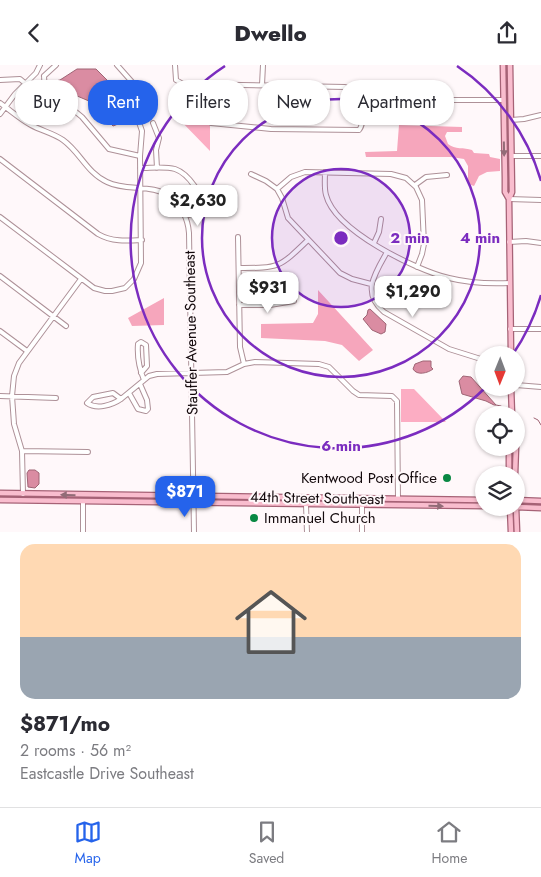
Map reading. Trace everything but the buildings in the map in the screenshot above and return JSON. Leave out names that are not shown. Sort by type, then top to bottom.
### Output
[{"type":"main road","points":[[503,65],[506,192],[509,199]]},
{"type":"main road","points":[[509,65],[512,155],[512,192],[509,199],[511,346]]},
{"type":"main road","points":[[503,93],[505,96],[506,116],[511,120]]},
{"type":"main road","name":"44th Street Southeast","points":[[0,493],[475,500]]},
{"type":"main road","points":[[13,500],[20,498],[23,494]]},
{"type":"main road","points":[[83,502],[87,497],[108,495]]},
{"type":"main road","points":[[114,502],[119,500],[121,496]]},
{"type":"main road","points":[[130,502],[134,496]]},
{"type":"main road","points":[[248,504],[251,502],[265,503],[270,498]]},
{"type":"main road","points":[[306,505],[315,498]]},
{"type":"main road","points":[[387,506],[396,503],[398,499]]},
{"type":"main road","points":[[408,506],[417,499]]},
{"type":"main road","name":"44th Street Southeast","points":[[0,500],[475,506]]},
{"type":"main road","points":[[525,501],[541,501]]},
{"type":"main road","points":[[525,507],[541,508]]},
{"type":"main road","points":[[510,516],[510,532]]},
{"type":"main road","points":[[516,516],[517,532]]},
{"type":"street","points":[[30,80],[40,65]]},
{"type":"street","points":[[44,76],[56,65]]},
{"type":"street","points":[[0,217],[81,279],[99,290],[112,291],[125,287],[133,281],[141,263],[140,156],[142,131],[134,108],[133,83],[117,65]]},
{"type":"street","points":[[175,65],[176,80]]},
{"type":"street","points":[[262,65],[262,80]]},
{"type":"street","points":[[36,73],[44,76]]},
{"type":"street","points":[[44,76],[45,91],[49,97],[55,102],[71,108],[82,117],[109,149],[140,156]]},
{"type":"street","points":[[0,80],[21,80]]},
{"type":"street","points":[[0,114],[15,97]]},
{"type":"street","points":[[454,100],[503,100]]},
{"type":"street","points":[[0,103],[30,125],[63,140],[89,170],[101,179],[120,187],[155,190],[169,196],[177,203],[186,216],[198,211],[200,204],[199,192],[179,171],[170,168],[140,168]]},
{"type":"street","points":[[511,120],[541,115]]},
{"type":"street","points":[[154,125],[159,138],[156,150],[157,168]]},
{"type":"street","points":[[238,125],[271,129],[359,130],[362,125]]},
{"type":"street","points":[[512,155],[541,156]]},
{"type":"street","points":[[0,159],[98,234],[116,241],[142,240]]},
{"type":"street","points":[[276,189],[298,174],[308,172],[397,175],[406,178],[415,185],[422,199],[424,238],[422,254],[416,267]]},
{"type":"street","points":[[325,173],[326,195],[330,205],[354,230],[388,252],[416,267],[450,279],[472,283],[510,283]]},
{"type":"street","points":[[251,174],[266,181],[276,189],[282,198],[288,218],[341,274],[371,284]]},
{"type":"street","points":[[415,185],[426,177],[447,175]]},
{"type":"street","points":[[509,199],[541,200]]},
{"type":"street","name":"Stauffer Avenue Southeast","points":[[186,216],[189,233],[195,497],[194,532]]},
{"type":"street","points":[[374,243],[382,219]]},
{"type":"street","points":[[238,237],[240,347],[244,364]]},
{"type":"street","points":[[239,268],[271,267],[281,264],[308,240]]},
{"type":"street","points":[[509,241],[541,243]]},
{"type":"street","points":[[388,252],[371,284],[373,299],[384,312],[448,349],[475,357]]},
{"type":"street","points":[[0,276],[66,326]]},
{"type":"street","points":[[23,494],[22,451],[14,424],[12,396],[16,369],[27,351],[81,279]]},
{"type":"street","points":[[239,305],[270,305],[294,301]]},
{"type":"street","points":[[510,329],[541,329]]},
{"type":"street","points":[[0,331],[27,351]]},
{"type":"street","points":[[129,393],[138,409],[146,411],[148,400],[139,370],[137,349],[138,344],[141,342],[146,345],[147,366],[141,373]]},
{"type":"street","points":[[121,399],[116,394],[108,393],[93,397],[87,403],[90,405],[111,405],[121,399],[129,393],[149,376],[157,374],[227,372],[244,364],[266,362],[319,364],[329,367],[356,393],[392,396],[396,401],[398,499]]},
{"type":"street","points":[[525,386],[541,387]]},
{"type":"street","points":[[0,396],[56,398]]},
{"type":"street","points":[[22,451],[88,452]]},
{"type":"street","points":[[83,502],[83,532]]},
{"type":"street","points":[[306,505],[307,532]]},
{"type":"street","points":[[362,505],[362,532]]},
{"type":"shaded area","points":[[77,69],[96,69],[107,80],[88,80],[88,101],[78,96],[78,80],[60,80]]},
{"type":"shaded area","points":[[185,125],[210,125],[210,151]]},
{"type":"shaded area","points":[[399,125],[462,127],[462,132],[447,132],[445,136],[448,144],[472,150],[474,153],[489,154],[490,157],[500,159],[500,171],[487,172],[479,176],[474,186],[468,184],[468,166],[464,159],[451,157],[366,157],[365,152],[397,151]]},
{"type":"shaded area","points":[[318,290],[373,350],[359,361],[342,345],[325,341],[261,338],[261,324],[313,323],[318,314]]},
{"type":"shaded area","points":[[164,298],[164,325],[132,326],[128,318]]},
{"type":"shaded area","points":[[370,309],[386,324],[385,332],[381,334],[372,330],[363,319]]},
{"type":"shaded area","points":[[431,361],[433,369],[428,372],[417,373],[413,369],[415,364]]},
{"type":"shaded area","points":[[463,376],[471,377],[475,381],[475,396],[488,396],[496,405],[462,394],[459,381]]},
{"type":"shaded area","points":[[401,389],[414,389],[446,422],[401,422]]},
{"type":"shaded area","points":[[29,470],[35,470],[39,473],[39,484],[35,488],[28,487],[27,473]]},
{"type":"waterway","points":[[496,405],[501,406]]},
{"type":"waterway","points":[[534,418],[541,425]]},
{"type":"place","name":"Kentwood Post Office","points":[[447,478]]},
{"type":"place","name":"Immanuel Church","points":[[254,518]]}]
